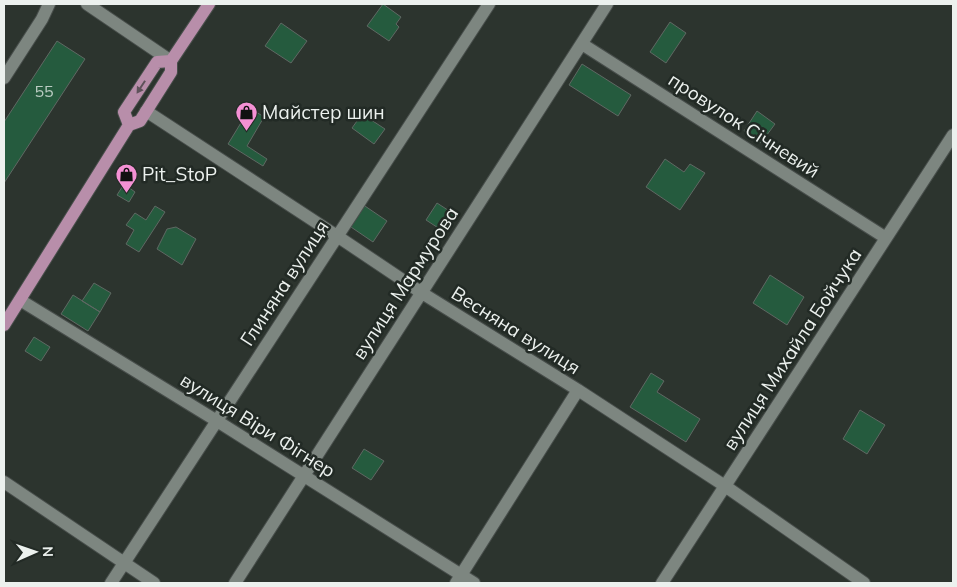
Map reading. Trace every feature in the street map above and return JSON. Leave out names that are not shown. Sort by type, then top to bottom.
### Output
[{"type":"main road","points":[[4,325],[129,125],[140,121],[172,72],[171,61],[209,4]]},
{"type":"main road","points":[[129,125],[124,112],[157,62],[171,61]]},
{"type":"street","points":[[4,78],[42,19],[49,4]]},
{"type":"street","points":[[86,4],[171,61]]},
{"type":"street","name":"Глиняна вулиця","points":[[112,583],[489,4]]},
{"type":"street","name":"вулиця Мармурова","points":[[235,583],[607,4]]},
{"type":"street","name":"провулок Січневий","points":[[582,44],[886,238]]},
{"type":"street","name":"Весняна вулиця","points":[[146,111],[422,293],[578,390],[725,486],[864,583]]},
{"type":"street","name":"вулиця Михайла Бойчука","points":[[662,583],[953,134]]},
{"type":"street","name":"вулиця Віри Фігнер","points":[[20,300],[304,476],[459,579],[474,583]]},
{"type":"street","points":[[459,579],[578,390]]},
{"type":"street","points":[[4,482],[154,583]]},
{"type":"building","points":[[383,4],[401,17],[396,24],[399,27],[389,41],[367,26]]},
{"type":"building","points":[[670,22],[686,33],[666,63],[650,52]]},
{"type":"building","points":[[281,23],[307,41],[291,63],[265,46]]},
{"type":"building","points":[[57,41],[85,59],[4,183],[4,122]]},
{"type":"building","points":[[582,64],[631,95],[618,116],[569,85]]},
{"type":"building","name":"Майстер шин","points":[[250,108],[264,117],[247,146],[267,159],[263,166],[228,144]]},
{"type":"building","points":[[757,111],[775,124],[761,143],[744,131]]},
{"type":"building","points":[[362,114],[385,129],[374,144],[352,128]]},
{"type":"building","points":[[665,159],[684,172],[690,164],[705,173],[680,210],[646,187]]},
{"type":"building","name":"Pit_StoP","points":[[124,184],[135,192],[129,202],[117,195]]},
{"type":"building","points":[[437,203],[457,216],[446,233],[426,220]]},
{"type":"building","points":[[362,204],[387,221],[373,242],[348,225]]},
{"type":"building","points":[[155,206],[165,212],[139,252],[126,244],[134,230],[126,225],[135,213],[146,220]]},
{"type":"building","points":[[176,227],[196,239],[182,265],[157,249],[167,229]]},
{"type":"building","points":[[770,275],[804,297],[787,325],[753,303]]},
{"type":"building","points":[[94,283],[111,293],[100,312],[82,301]]},
{"type":"building","points":[[73,295],[100,312],[88,331],[61,314]]},
{"type":"building","points":[[34,337],[50,347],[41,361],[25,351]]},
{"type":"building","points":[[651,373],[664,381],[657,392],[700,419],[686,442],[630,407]]},
{"type":"building","points":[[860,410],[885,425],[867,454],[843,439]]},
{"type":"building","points":[[364,449],[384,461],[371,480],[352,468]]},
{"type":"place","name":"Майстер шин","points":[[246,131]]},
{"type":"place","name":"Pit_StoP","points":[[126,193]]}]
